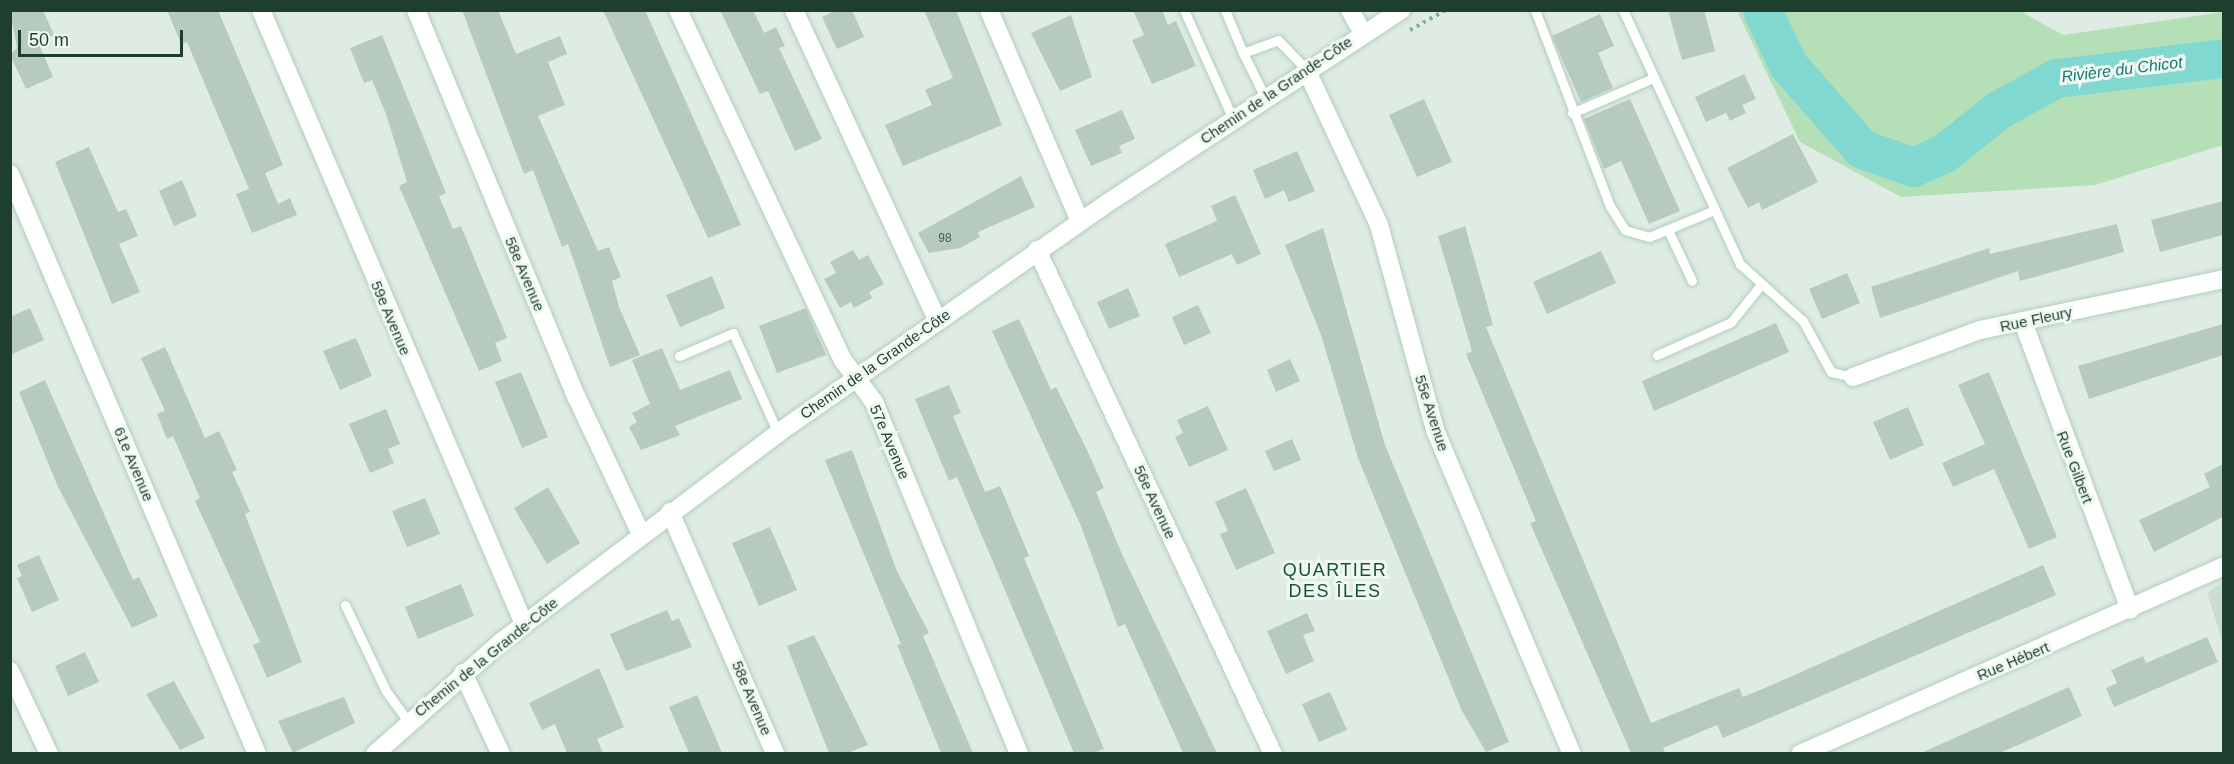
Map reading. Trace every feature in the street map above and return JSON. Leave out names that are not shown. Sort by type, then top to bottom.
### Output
[{"type":"street","name":"59e Avenue","points":[[261,10],[524,624]]},
{"type":"street","name":"58e Avenue","points":[[416,10],[577,398],[640,534]]},
{"type":"street","name":"57e Avenue","points":[[678,10],[855,378],[874,402],[1020,753]]},
{"type":"street","points":[[794,10],[937,320]]},
{"type":"street","points":[[989,10],[1080,221]]},
{"type":"street","points":[[1350,10],[1362,32]]},
{"type":"street","name":"Chemin de la Grande-Côte","points":[[375,753],[463,674],[524,624],[640,534],[778,433],[1037,250],[1362,32],[1401,10]]},
{"type":"street","name":"55e Avenue","points":[[1306,69],[1379,225],[1435,430],[1572,753]]},
{"type":"street","name":"61e Avenue","points":[[10,174],[256,753]]},
{"type":"street","name":"56e Avenue","points":[[1037,250],[1273,753]]},
{"type":"street","name":"Rue Fleury","points":[[1853,377],[1946,339],[2223,279]]},
{"type":"street","name":"Rue Gilbert","points":[[2023,322],[2130,610]]},
{"type":"street","name":"58e Avenue","points":[[670,512],[775,753]]},
{"type":"street","name":"Rue Hébert","points":[[1800,753],[2130,610],[2223,566]]},
{"type":"street","points":[[10,671],[49,753]]},
{"type":"street","points":[[463,674],[501,753]]},
{"type":"lane","points":[[1184,10],[1233,119]]},
{"type":"lane","points":[[1225,10],[1265,97]]},
{"type":"lane","points":[[1535,10],[1572,112],[1625,230],[1640,238],[1668,230],[1713,211]]},
{"type":"lane","points":[[1623,10],[1713,211],[1740,264],[1760,287],[1803,321],[1832,372],[1853,377]]},
{"type":"lane","points":[[1243,53],[1278,40],[1306,69]]},
{"type":"lane","points":[[1572,112],[1653,78]]},
{"type":"lane","points":[[1668,230],[1692,281]]},
{"type":"lane","points":[[1657,355],[1731,322],[1760,287]]},
{"type":"lane","points":[[679,356],[733,333],[778,433]]},
{"type":"lane","points":[[345,605],[383,686],[408,722]]},
{"type":"path","points":[[1420,25],[1446,10]]},
{"type":"shaded area","points":[[2223,582],[2223,643],[2207,593]]},
{"type":"green space","points":[[1737,11],[2020,11],[2063,35],[2223,12],[2223,145],[2095,185],[1901,197],[1800,142]]},
{"type":"building","points":[[10,10],[43,10],[54,35],[38,42],[53,77],[26,89],[10,55],[17,48]]},
{"type":"building","points":[[167,10],[218,10],[283,165],[265,173],[278,204],[290,198],[297,215],[252,233],[236,194],[249,189],[187,42],[181,44]]},
{"type":"building","points":[[462,10],[498,10],[516,54],[560,36],[567,54],[548,62],[565,105],[538,116],[598,251],[609,247],[621,277],[612,281],[619,307],[640,355],[610,367],[568,244],[562,247],[533,170],[524,174]]},
{"type":"building","points":[[603,10],[645,10],[741,225],[708,238]]},
{"type":"building","points":[[720,10],[753,10],[764,33],[776,27],[785,46],[779,48],[822,139],[795,151],[768,91],[760,94]]},
{"type":"building","points":[[836,10],[852,10],[864,37],[837,49],[822,17]]},
{"type":"building","points":[[924,10],[956,10],[1002,125],[903,166],[885,125],[932,105],[925,90],[953,78]]},
{"type":"building","points":[[1133,10],[1162,10],[1168,25],[1176,21],[1196,66],[1152,84],[1132,40],[1144,35]]},
{"type":"building","points":[[1668,10],[1704,10],[1715,51],[1682,60]]},
{"type":"building","points":[[1600,14],[1614,46],[1598,53],[1613,88],[1581,102],[1552,36]]},
{"type":"building","points":[[1071,15],[1092,77],[1060,91],[1031,33]]},
{"type":"building","points":[[382,35],[446,193],[439,196],[453,229],[461,226],[507,338],[495,343],[502,361],[479,371],[399,186],[407,182],[386,114],[372,80],[364,83],[350,48]]},
{"type":"building","points":[[1744,74],[1756,99],[1742,105],[1746,113],[1730,121],[1726,113],[1706,122],[1695,97]]},
{"type":"building","points":[[1424,99],[1452,162],[1417,177],[1389,115]]},
{"type":"building","points":[[1630,99],[1680,211],[1649,224],[1621,161],[1604,169],[1584,119]]},
{"type":"building","points":[[1122,110],[1135,139],[1119,146],[1122,153],[1091,166],[1075,130]]},
{"type":"building","points":[[1793,134],[1818,182],[1762,210],[1759,202],[1748,208],[1727,168]]},
{"type":"building","points":[[89,147],[118,212],[126,209],[138,236],[119,244],[140,292],[112,304],[55,162]]},
{"type":"building","points":[[1297,151],[1315,191],[1289,202],[1284,190],[1265,199],[1253,170]]},
{"type":"building","points":[[1021,176],[1035,207],[978,232],[980,237],[960,248],[929,253],[918,233]]},
{"type":"building","points":[[182,180],[197,216],[174,226],[159,191]]},
{"type":"building","points":[[1235,195],[1261,254],[1237,265],[1232,254],[1179,277],[1165,244],[1217,221],[1211,206]]},
{"type":"building","points":[[2223,201],[2223,235],[2160,252],[2151,220]]},
{"type":"building","points":[[2117,224],[2124,252],[2020,281],[2018,271],[1880,318],[1871,287],[1989,248],[1990,254]]},
{"type":"building","points":[[1465,226],[1493,325],[1486,327],[1651,723],[1739,688],[1743,697],[2043,565],[2056,595],[1723,738],[1717,725],[1663,748],[1665,753],[1631,753],[1530,523],[1536,521],[1466,354],[1472,351],[1438,236]]},
{"type":"building","points":[[1323,228],[1385,445],[1509,742],[1486,752],[1462,711],[1358,458],[1321,335],[1285,245]]},
{"type":"building","points":[[853,250],[859,260],[868,255],[884,284],[869,292],[872,298],[854,308],[851,302],[840,308],[824,279],[836,273],[830,262]]},
{"type":"building","points":[[1601,251],[1616,283],[1547,314],[1533,282]]},
{"type":"building","points":[[1847,273],[1860,303],[1822,319],[1809,289]]},
{"type":"building","points":[[712,276],[725,308],[680,327],[666,295]]},
{"type":"building","points":[[1128,288],[1140,316],[1109,329],[1097,302]]},
{"type":"building","points":[[1198,305],[1211,333],[1184,345],[1172,317]]},
{"type":"building","points":[[30,308],[44,340],[10,355],[10,317]]},
{"type":"building","points":[[806,308],[826,355],[777,373],[759,326]]},
{"type":"building","points":[[1019,319],[1051,390],[1056,387],[1087,450],[1104,488],[1096,492],[1122,554],[1217,753],[1183,753],[1125,624],[1118,627],[1081,526],[992,331]]},
{"type":"building","points":[[1776,323],[1789,352],[1654,411],[1642,381]]},
{"type":"building","points":[[2223,324],[2223,355],[2089,399],[2078,366]]},
{"type":"building","points":[[356,338],[372,376],[340,390],[323,351]]},
{"type":"building","points":[[165,347],[205,438],[219,431],[237,470],[232,472],[250,512],[245,514],[302,662],[267,678],[253,645],[260,642],[195,501],[200,498],[173,436],[167,439],[157,414],[165,411],[141,358]]},
{"type":"building","points":[[662,348],[680,390],[730,370],[742,399],[675,426],[680,435],[641,450],[629,427],[637,422],[632,413],[650,404],[632,360]]},
{"type":"building","points":[[1290,359],[1300,381],[1276,392],[1267,370]]},
{"type":"building","points":[[521,372],[548,437],[522,448],[495,382]]},
{"type":"building","points":[[1989,372],[2057,537],[2029,549],[1994,469],[1953,487],[1942,463],[1985,444],[1958,385]]},
{"type":"building","points":[[45,380],[133,580],[139,577],[158,616],[132,628],[58,487],[19,392]]},
{"type":"building","points":[[949,385],[961,413],[953,416],[985,492],[1000,486],[1029,556],[1024,558],[1104,749],[1093,753],[1074,753],[957,477],[949,481],[915,399]]},
{"type":"building","points":[[1208,406],[1228,450],[1189,467],[1175,437],[1183,433],[1177,420]]},
{"type":"building","points":[[1908,407],[1924,445],[1890,460],[1873,422]]},
{"type":"building","points":[[386,409],[400,444],[388,449],[394,463],[370,473],[349,424]]},
{"type":"building","points":[[1292,439],[1301,460],[1274,471],[1265,451]]},
{"type":"building","points":[[852,450],[897,571],[929,633],[923,636],[973,753],[941,753],[897,645],[901,644],[825,460]]},
{"type":"building","points":[[2223,464],[2223,517],[2154,552],[2139,520],[2210,487],[2204,474]]},
{"type":"building","points":[[548,487],[580,543],[547,564],[514,508]]},
{"type":"building","points":[[1246,488],[1275,553],[1236,570],[1220,534],[1228,531],[1215,502]]},
{"type":"building","points":[[425,498],[440,534],[407,547],[392,511]]},
{"type":"building","points":[[770,527],[797,590],[759,606],[732,543]]},
{"type":"building","points":[[39,555],[59,600],[32,612],[17,578],[22,576],[17,565]]},
{"type":"building","points":[[461,584],[474,616],[418,639],[405,607]]},
{"type":"building","points":[[667,610],[672,621],[679,618],[692,647],[626,671],[610,634]]},
{"type":"building","points":[[1307,613],[1315,631],[1303,635],[1314,661],[1286,674],[1267,631]]},
{"type":"building","points":[[814,635],[868,745],[847,753],[829,753],[787,646]]},
{"type":"building","points":[[2207,637],[2218,662],[2114,707],[2106,688],[2117,683],[2111,670],[2143,656],[2146,663]]},
{"type":"building","points":[[85,652],[99,682],[68,696],[55,666]]},
{"type":"building","points":[[599,668],[624,727],[597,739],[603,753],[567,753],[555,724],[542,730],[529,703]]},
{"type":"building","points":[[174,681],[205,738],[180,750],[146,694]]},
{"type":"building","points":[[2069,687],[2082,716],[2023,743],[1999,753],[1921,753]]},
{"type":"building","points":[[1330,692],[1347,730],[1319,742],[1302,704]]},
{"type":"building","points":[[697,695],[722,753],[689,753],[669,707]]},
{"type":"building","points":[[344,697],[355,723],[293,753],[278,721]]},
{"type":"waterway","name":"Rivière du Chicot","points":[[1762,10],[1788,65],[1862,149],[1913,167],[1944,153],[1998,110],[2056,78],[2224,58]]},
{"type":"district","name":"QUARTIER DES ÎLES","points":[[1335,581]]}]
